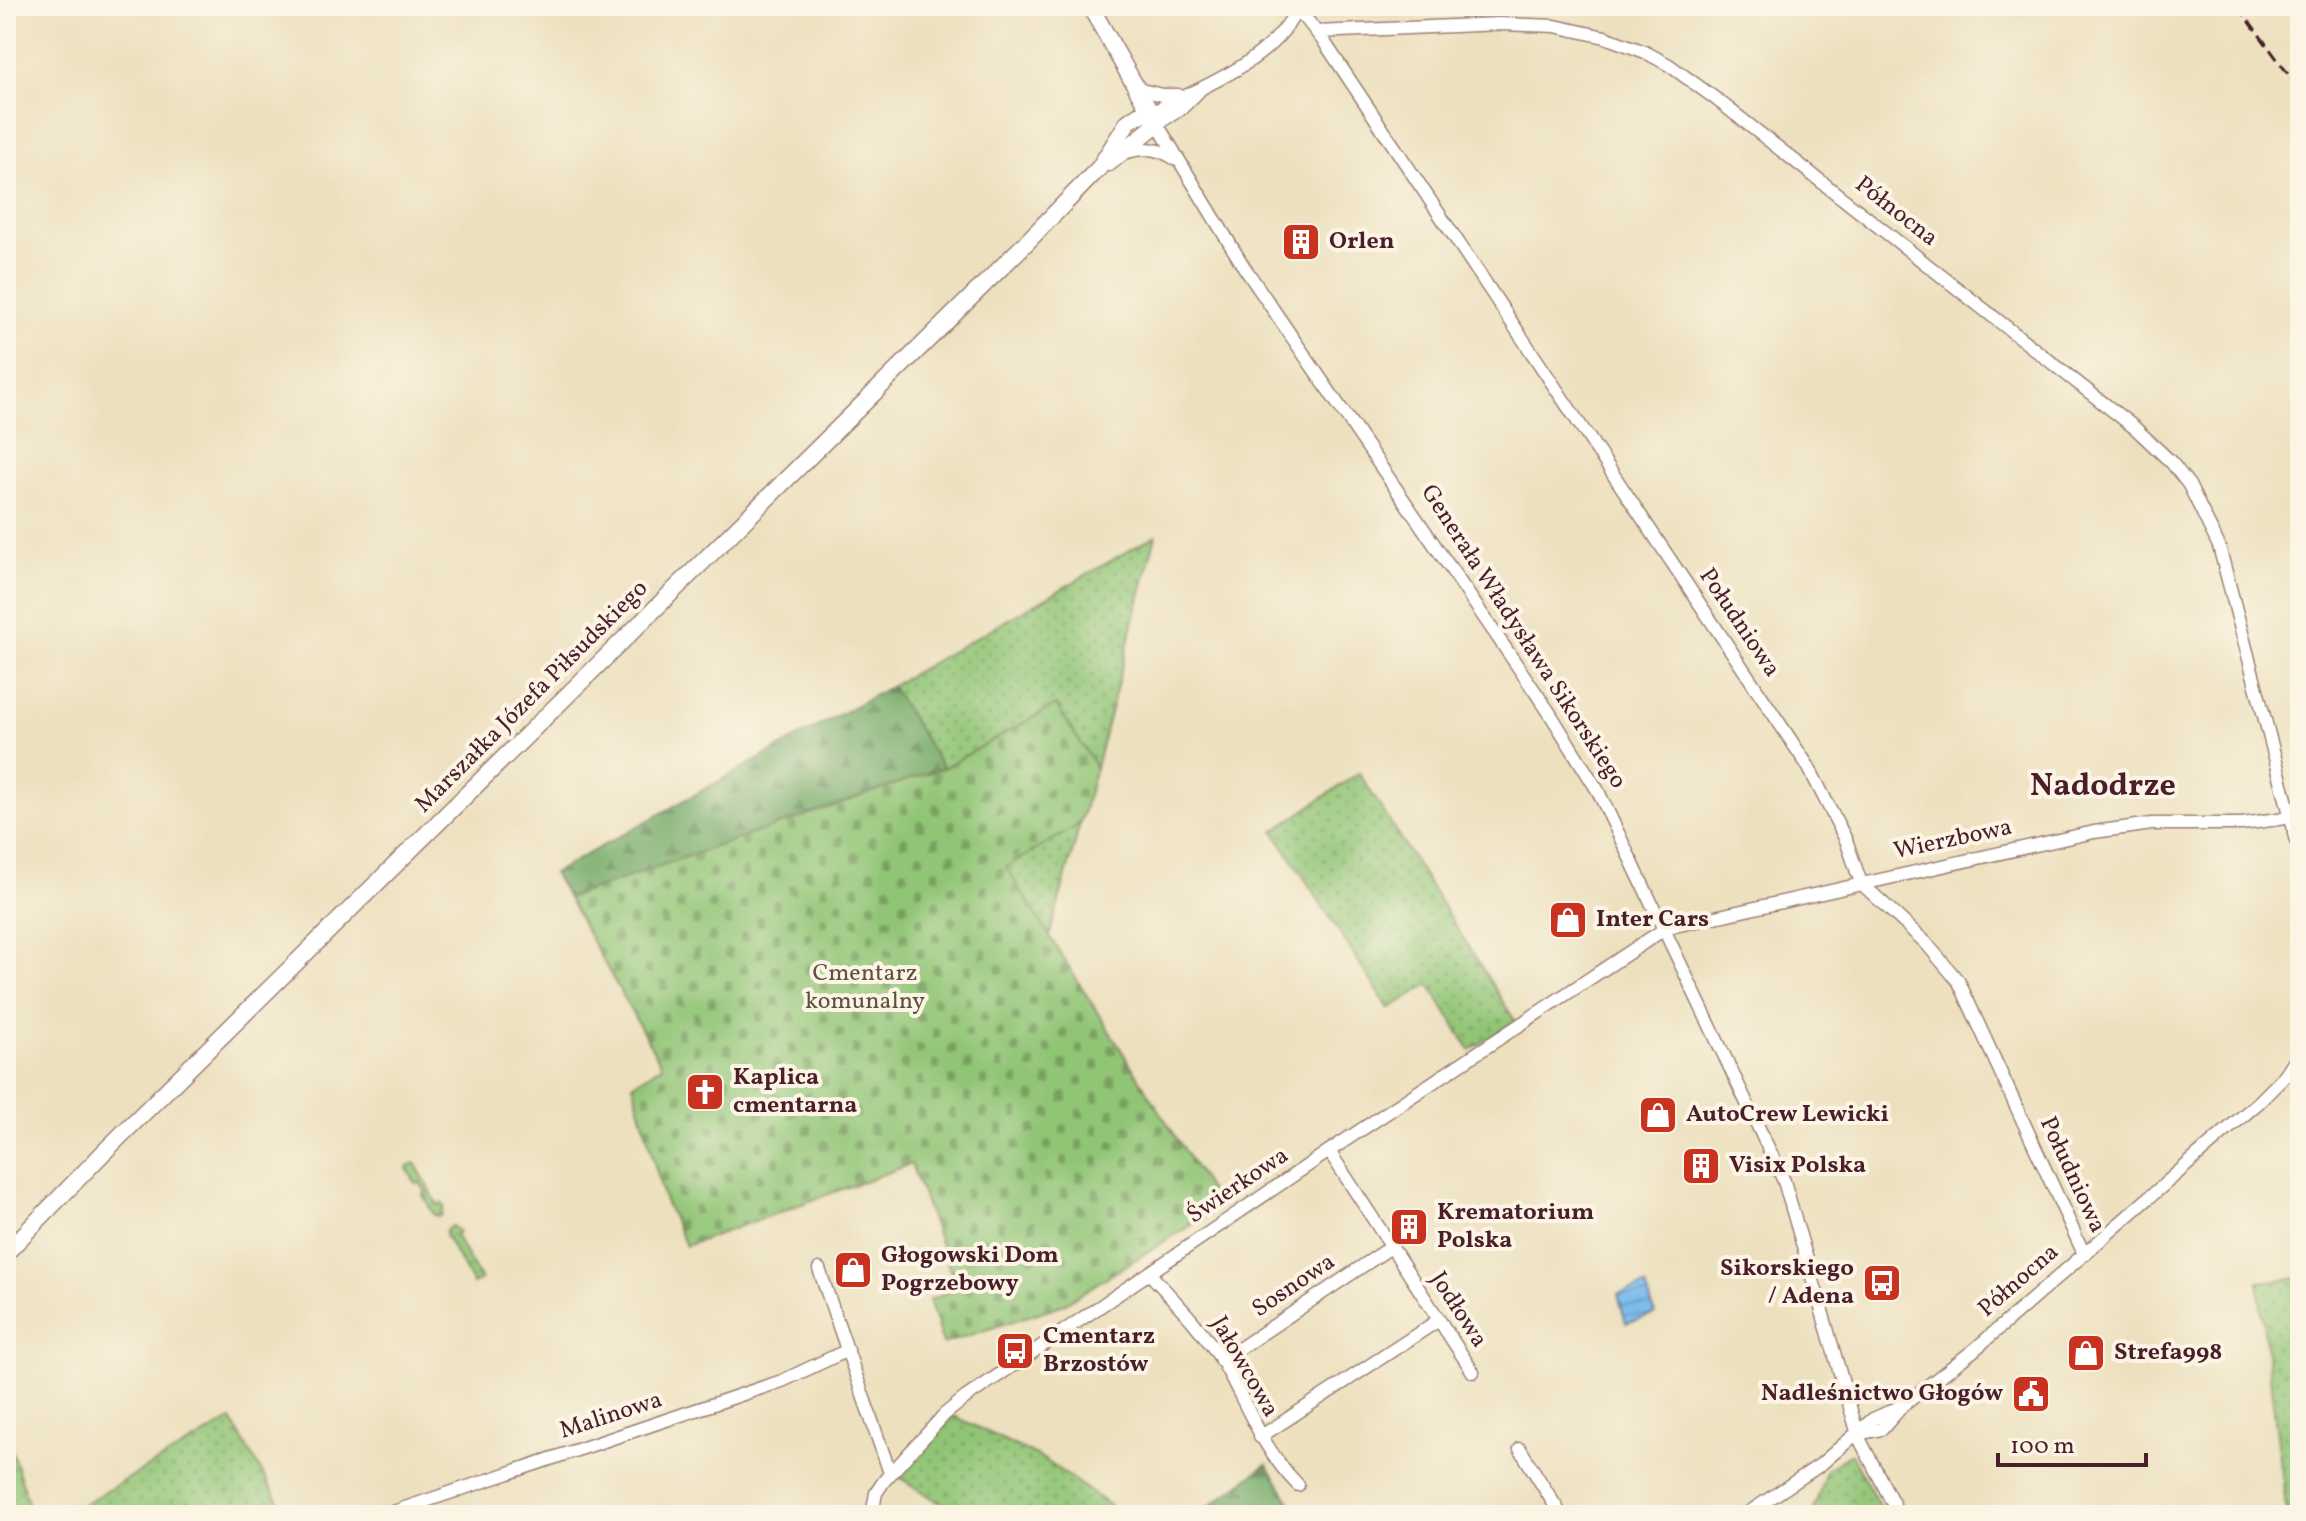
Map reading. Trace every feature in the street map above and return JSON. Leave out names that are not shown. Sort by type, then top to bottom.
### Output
[{"type":"main road","name":"Generała Władysława Sikorskiego","points":[[1090,6],[1154,119]]},
{"type":"main road","name":"Marszałka Józefa Piłsudskiego","points":[[1092,176],[1128,122],[1138,115],[1154,119]]},
{"type":"main road","name":"Marszałka Józefa Piłsudskiego","points":[[6,1253],[115,1141],[1092,176],[1120,154],[1154,119]]},
{"type":"street","points":[[1154,119],[1181,109],[1199,91],[1264,49],[1287,25],[1297,9],[1317,32]]},
{"type":"street","name":"Północna","points":[[1317,32],[1527,24],[1580,30],[1645,52],[1669,65],[1716,99],[2135,428],[2172,463],[2189,485],[2219,546],[2296,816],[2300,852]]},
{"type":"street","name":"Południowa","points":[[1317,32],[1808,766],[1846,840],[1861,883],[1926,943],[1959,982],[2084,1254]]},
{"type":"street","points":[[1137,89],[1162,95],[1185,95],[1199,91]]},
{"type":"street","points":[[1154,119],[1185,95]]},
{"type":"street","name":"Generała Władysława Sikorskiego","points":[[1154,119],[1244,267],[1549,712],[1598,791],[1666,928],[1784,1181],[1858,1434],[1899,1515]]},
{"type":"street","points":[[1120,154],[1151,148],[1178,160]]},
{"type":"street","name":"Wierzbowa","points":[[1666,928],[2131,826],[2242,824],[2296,816]]},
{"type":"street","name":"Świerkowa","points":[[872,1515],[876,1493],[890,1473],[955,1405],[1329,1151],[1666,928]]},
{"type":"street","name":"Północna","points":[[1858,1434],[1902,1406],[1974,1350],[2259,1102],[2285,1076],[2300,1053]]},
{"type":"street","name":"Jodłowa","points":[[1329,1151],[1473,1372]]},
{"type":"street","name":"Sosnowa","points":[[1221,1361],[1391,1247]]},
{"type":"street","points":[[819,1269],[890,1473]]},
{"type":"street","name":"Jałowcowa","points":[[1149,1273],[1190,1317],[1221,1361],[1260,1437],[1298,1485]]},
{"type":"street","points":[[1260,1437],[1439,1320]]},
{"type":"street","name":"Malinowa","points":[[384,1515],[782,1381],[848,1350]]},
{"type":"street","points":[[1849,1406],[1874,1425],[1868,1459]]},
{"type":"street","points":[[1745,1515],[1820,1465],[1858,1434]]},
{"type":"street","points":[[1520,1449],[1561,1515]]},
{"type":"green space","points":[[1156,535],[1096,767],[1056,705],[943,768],[891,686]]},
{"type":"green space","points":[[891,686],[943,768],[568,898],[553,873]]},
{"type":"green space","name":"Cmentarz komunalny","points":[[1056,705],[1096,767],[1080,824],[1006,867],[1220,1207],[1062,1305],[943,1344],[929,1300],[957,1289],[911,1164],[686,1246],[664,1199],[633,1084],[662,1066],[568,898],[943,768]]},
{"type":"green space","points":[[1359,773],[1515,1021],[1470,1050],[1429,984],[1389,1009],[1274,831]]},
{"type":"green space","points":[[1080,824],[1049,938],[1006,867]]},
{"type":"green space","points":[[415,1163],[438,1205],[442,1203],[444,1207],[441,1216],[434,1215],[420,1182],[416,1184],[407,1168]]},
{"type":"green space","points":[[452,1226],[459,1232],[455,1235],[481,1280],[473,1284],[445,1235]]},
{"type":"green space","points":[[2300,1278],[2300,1515],[2287,1515],[2258,1282]]},
{"type":"green space","points":[[954,1416],[1045,1460],[1123,1515],[941,1515],[943,1505],[896,1475]]},
{"type":"green space","points":[[231,1420],[287,1515],[64,1515]]},
{"type":"green space","points":[[6,1432],[32,1515],[12,1515],[6,1501]]},
{"type":"green space","points":[[1851,1454],[1884,1515],[1812,1515],[1827,1469]]},
{"type":"green space","points":[[1267,1464],[1298,1515],[1198,1515]]},
{"type":"water","points":[[1646,1286],[1655,1314],[1626,1323],[1618,1294]]},
{"type":"railway","points":[[2238,6],[2300,90]]},
{"type":"place","name":"Orlen","points":[[1301,242]]},
{"type":"place","name":"Inter Cars","points":[[1568,920]]},
{"type":"place","name":"Kaplica cmentarna","points":[[705,1092]]},
{"type":"place","name":"AutoCrew Lewicki","points":[[1658,1115]]},
{"type":"place","name":"Visix Polska","points":[[1701,1166]]},
{"type":"place","name":"Krematorium Polska","points":[[1409,1227]]},
{"type":"place","name":"Głogowski Dom Pogrzebowy","points":[[853,1270]]},
{"type":"place","name":"Sikorskiego / Adena","points":[[1882,1283]]},
{"type":"place","name":"Cmentarz Brzostów","points":[[1015,1351]]},
{"type":"place","name":"Strefa998","points":[[2086,1353]]},
{"type":"place","name":"Nadleśnictwo Głogów","points":[[2031,1394]]},
{"type":"district","name":"Nadodrze","points":[[2103,787]]}]
